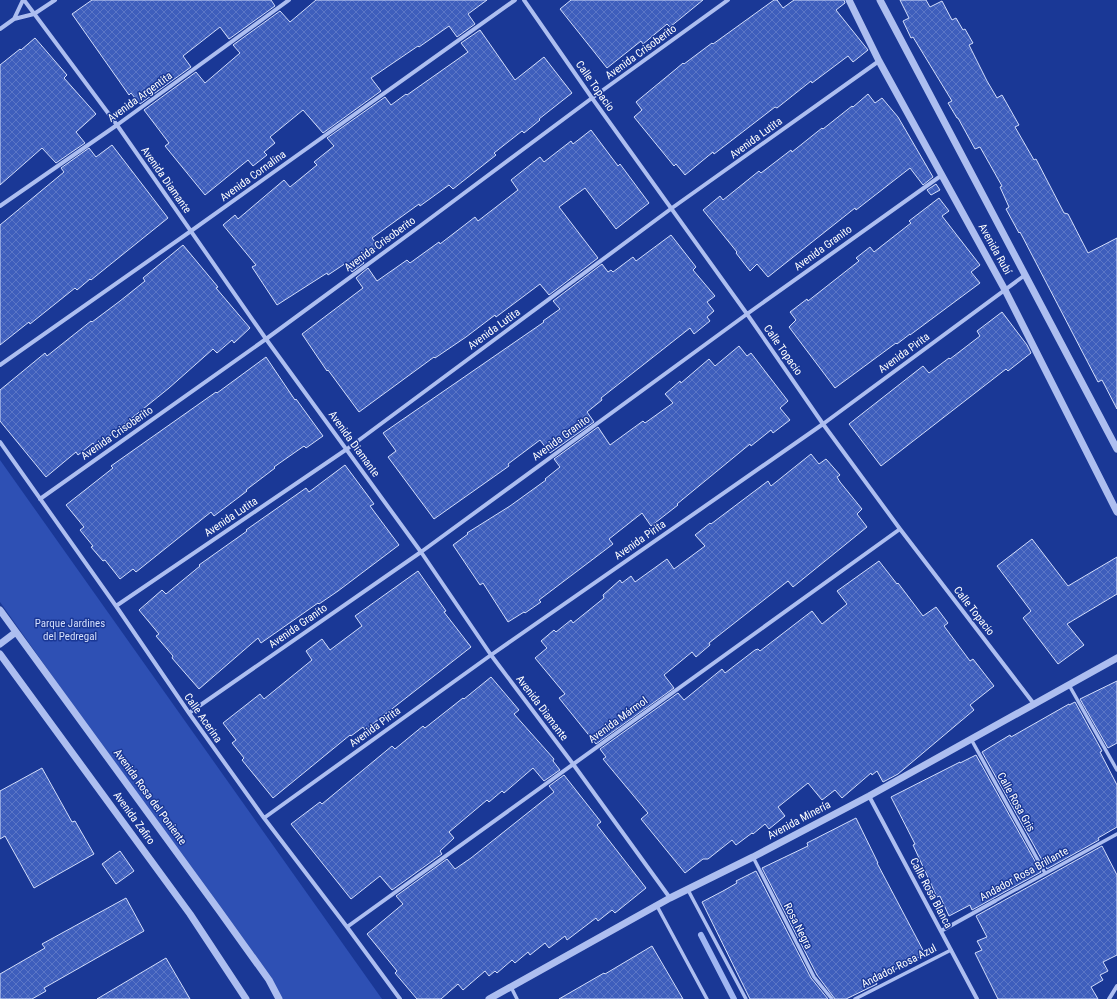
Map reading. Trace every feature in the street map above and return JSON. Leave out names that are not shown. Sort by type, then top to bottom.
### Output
[{"type":"street","name":"Avenida Diamante","points":[[24,0],[117,125],[266,339],[347,448],[491,654],[670,898]]},
{"type":"street","points":[[0,30],[14,19],[24,0]]},
{"type":"street","points":[[14,19],[34,14],[55,0]]},
{"type":"street","name":"Avenida Argentita","points":[[0,206],[117,125],[289,0]]},
{"type":"street","name":"Avenida Cornalina","points":[[0,365],[191,232],[515,0]]},
{"type":"street","name":"Calle Topacio","points":[[524,0],[592,98],[747,314],[823,424],[900,529],[1034,704]]},
{"type":"street","name":"Avenida Crisoberito","points":[[40,499],[266,339],[592,98],[728,0]]},
{"type":"street","name":"Avenida Rubí","points":[[849,0],[879,61],[1005,290],[1117,512]]},
{"type":"street","name":"Avenida Rubí","points":[[880,0],[1117,449]]},
{"type":"street","name":"Avenida Lutita","points":[[116,606],[347,448],[672,208],[879,61]]},
{"type":"street","name":"Avenida Granito","points":[[189,713],[421,552],[747,314],[942,175]]},
{"type":"street","name":"Avenida Pirita","points":[[264,818],[491,654],[823,424],[1025,276]]},
{"type":"street","name":"Calle Acerina","points":[[0,442],[264,818],[348,927],[400,999]]},
{"type":"street","name":"Avenida Mármol","points":[[348,927],[900,529]]},
{"type":"street","name":"Avenida Rosa del Poniente","points":[[0,610],[218,908],[269,980],[280,999]]},
{"type":"street","points":[[0,644],[16,632]]},
{"type":"street","name":"Avenida Zafiro","points":[[0,654],[190,914],[246,999]]},
{"type":"street","name":"Avenida Minería","points":[[489,999],[670,898],[753,857],[869,796],[1117,658]]},
{"type":"street","points":[[1069,685],[1117,770]]},
{"type":"street","name":"Calle Rosa Gris","points":[[971,739],[1045,874]]},
{"type":"street","name":"Calle Rosa Blanca","points":[[869,796],[977,999]]},
{"type":"street","name":"Andador Rosa Brillante","points":[[940,931],[1117,834]]},
{"type":"street","name":"Rosa Negra","points":[[753,857],[814,977],[832,999]]},
{"type":"street","points":[[688,890],[746,999]]},
{"type":"street","points":[[657,906],[707,999]]},
{"type":"street","name":"Andador Rosa Azul","points":[[855,999],[950,950]]},
{"type":"street","points":[[511,986],[517,999]]},
{"type":"street","points":[[1109,999],[1117,986]]},
{"type":"green space","name":"Parque Jardines del Pedregal","points":[[0,460],[382,999],[281,999],[266,978],[0,602]]},
{"type":"building","points":[[92,0],[271,0],[275,6],[229,39],[220,27],[183,56],[191,67],[140,104],[131,93],[129,95],[72,14]]},
{"type":"building","points":[[316,0],[487,0],[468,14],[475,24],[457,37],[449,26],[371,78],[381,91],[323,133],[303,110],[270,137],[275,143],[264,152],[267,155],[253,166],[248,160],[205,195],[165,146],[169,143],[144,110],[196,72],[205,83],[240,53],[233,45],[280,11],[290,22]]},
{"type":"building","points":[[571,0],[703,0],[670,27],[667,24],[643,44],[641,41],[607,68],[560,9]]},
{"type":"building","points":[[774,0],[777,0],[783,8],[794,0],[844,0],[845,3],[836,10],[868,50],[853,62],[848,56],[812,83],[811,81],[714,154],[713,152],[685,175],[676,164],[674,166],[634,117],[642,110],[636,102],[683,63],[684,64],[712,43],[713,44]]},
{"type":"building","points":[[900,0],[926,0],[930,7],[942,1],[952,20],[956,18],[963,30],[965,29],[973,43],[969,45],[987,81],[997,98],[1002,95],[1019,125],[1015,127],[1034,160],[1036,159],[1064,213],[1068,214],[1088,253],[1117,238],[1117,409],[1102,380],[1098,382],[1020,232],[1019,233],[1006,209],[1009,207],[1000,187],[1002,186],[980,147],[975,149],[948,103],[952,101],[913,37],[911,38],[903,21],[909,18]]},
{"type":"building","points":[[480,30],[515,80],[544,57],[572,93],[524,133],[522,131],[494,153],[496,155],[453,189],[449,185],[420,206],[419,204],[372,238],[378,246],[361,259],[364,263],[352,272],[346,263],[328,275],[327,273],[277,305],[252,267],[256,265],[223,225],[235,215],[238,219],[284,180],[290,187],[317,165],[314,162],[334,146],[327,138],[385,97],[391,105],[468,52],[461,43]]},
{"type":"building","points":[[35,38],[67,75],[64,78],[96,114],[76,132],[85,143],[56,163],[42,148],[0,185],[0,65]]},
{"type":"building","points":[[868,94],[875,103],[882,98],[898,117],[933,177],[923,185],[910,168],[856,210],[855,208],[768,277],[757,264],[750,271],[736,253],[737,252],[703,210],[720,196],[723,200],[759,171],[761,173],[791,150],[792,152],[822,128],[823,129],[852,106],[853,107]]},
{"type":"building","points":[[591,130],[618,166],[620,164],[649,203],[616,229],[585,188],[559,207],[598,258],[549,295],[540,284],[496,317],[495,315],[466,337],[435,358],[434,357],[359,412],[328,370],[327,371],[302,334],[363,288],[356,278],[368,268],[377,281],[407,260],[410,263],[439,242],[440,244],[475,217],[478,221],[518,190],[511,180],[540,157],[544,162],[571,141],[573,144]]},
{"type":"building","points":[[112,145],[168,218],[91,280],[90,279],[77,290],[75,288],[30,324],[29,322],[0,345],[0,225],[64,172],[61,168],[89,148],[96,157]]},
{"type":"building","points":[[936,184],[940,190],[931,195],[927,190]]},
{"type":"building","points":[[939,198],[949,211],[942,216],[980,265],[971,272],[980,283],[835,388],[789,327],[796,320],[790,312],[807,299],[808,301],[859,261],[856,258],[870,247],[874,252],[911,223],[909,221]]},
{"type":"building","points":[[671,235],[696,267],[693,270],[715,296],[707,302],[714,311],[707,317],[710,321],[694,334],[690,328],[601,398],[602,400],[587,412],[594,422],[550,453],[540,440],[508,464],[509,466],[434,519],[388,457],[396,451],[383,433],[544,322],[543,321],[560,309],[553,301],[602,264],[608,272],[611,270],[613,272],[633,257],[636,261]]},
{"type":"building","points":[[183,245],[218,287],[216,288],[250,328],[234,343],[232,340],[217,353],[213,349],[169,388],[96,447],[93,443],[78,455],[76,452],[46,477],[0,421],[0,390],[45,353],[47,356],[91,321],[92,322],[120,301],[145,281],[143,278]]},
{"type":"building","points":[[1002,312],[1027,345],[1031,353],[1008,371],[1006,369],[881,466],[849,424],[923,366],[929,373],[949,358],[950,359],[980,336],[977,331]]},
{"type":"building","points":[[739,346],[747,356],[751,353],[788,401],[780,408],[790,420],[773,433],[771,430],[751,446],[750,444],[651,526],[642,513],[609,539],[613,544],[539,600],[541,602],[508,622],[483,583],[480,585],[453,545],[468,534],[467,533],[510,506],[546,480],[545,479],[560,467],[554,459],[598,427],[610,445],[643,421],[645,423],[673,403],[665,394],[680,381],[681,383],[709,359],[715,366]]},
{"type":"building","points":[[266,357],[295,400],[296,399],[323,436],[306,448],[304,446],[274,467],[275,468],[246,490],[247,491],[214,516],[211,512],[136,572],[133,569],[120,579],[105,560],[103,561],[91,547],[93,546],[80,530],[84,527],[66,505],[113,468],[111,466],[216,392],[217,393]]},
{"type":"building","points":[[811,454],[819,464],[826,459],[840,475],[837,477],[840,482],[862,509],[857,514],[867,527],[793,587],[788,581],[709,643],[710,645],[696,657],[692,652],[664,675],[674,688],[596,744],[559,698],[565,694],[535,658],[547,648],[541,641],[554,630],[556,632],[571,620],[573,623],[604,598],[603,595],[620,580],[622,583],[631,576],[635,582],[667,559],[674,569],[705,546],[695,535],[768,481],[771,486]]},
{"type":"building","points":[[345,465],[374,504],[370,506],[399,545],[338,591],[319,604],[318,603],[261,643],[258,638],[199,689],[172,658],[173,656],[156,636],[159,634],[139,610],[162,590],[166,594],[200,566],[199,565],[247,531],[246,530],[306,488],[309,492]]},
{"type":"building","points":[[1032,539],[1068,586],[1117,557],[1117,594],[1067,624],[1084,645],[1058,664],[1023,618],[1031,611],[997,566]]},
{"type":"building","points":[[879,561],[923,616],[936,607],[948,623],[944,626],[970,661],[973,659],[994,686],[970,705],[974,710],[898,774],[883,782],[877,771],[872,775],[871,773],[842,798],[835,790],[822,800],[808,783],[778,807],[785,816],[769,829],[765,824],[736,845],[732,840],[708,859],[703,859],[685,873],[641,819],[648,813],[603,759],[606,757],[600,749],[678,693],[684,700],[722,669],[725,673],[755,650],[758,649],[760,651],[812,611],[822,624],[847,604],[837,591]]},
{"type":"building","points":[[418,571],[446,611],[444,612],[471,647],[365,730],[363,727],[351,736],[350,735],[273,798],[242,760],[244,758],[232,743],[236,740],[223,723],[260,694],[264,699],[312,660],[306,651],[322,639],[330,650],[362,626],[355,616]]},
{"type":"building","points":[[491,677],[519,710],[514,714],[554,759],[553,761],[560,770],[544,781],[533,768],[504,793],[502,791],[489,802],[487,800],[449,832],[454,838],[440,851],[442,854],[392,890],[380,876],[351,899],[291,824],[320,802],[322,804],[392,746],[395,749],[423,726],[425,728]]},
{"type":"building","points":[[1117,681],[1117,743],[1108,748],[1080,699]]},
{"type":"building","points":[[1075,702],[1102,751],[1100,752],[1117,785],[1117,827],[1098,838],[1099,840],[1047,869],[982,752],[1010,735],[1011,737]]},
{"type":"building","points":[[976,755],[1041,872],[972,910],[970,905],[949,916],[940,896],[937,897],[913,845],[915,844],[891,797]]},
{"type":"building","points":[[42,768],[72,822],[75,821],[94,854],[34,888],[5,836],[0,839],[0,791]]},
{"type":"building","points":[[564,775],[601,822],[597,825],[646,888],[615,913],[612,910],[598,921],[596,918],[567,940],[565,936],[549,948],[545,943],[530,955],[528,952],[515,963],[512,960],[497,973],[495,971],[489,976],[485,971],[463,990],[458,984],[441,999],[417,999],[395,973],[397,971],[367,934],[403,904],[396,896],[447,859],[455,869],[471,858],[554,792],[549,786]]},
{"type":"building","points":[[856,818],[877,863],[925,954],[875,980],[877,984],[846,999],[835,999],[817,975],[762,868],[808,846],[807,843]]},
{"type":"building","points":[[1102,846],[1117,875],[1117,955],[1103,962],[1108,971],[1100,975],[1103,980],[1091,987],[1098,999],[998,999],[975,953],[982,950],[977,941],[987,937],[976,916]]},
{"type":"building","points":[[120,851],[134,871],[116,884],[102,864]]},
{"type":"building","points":[[756,871],[811,978],[828,999],[750,999],[702,902],[737,883],[736,881]]},
{"type":"building","points":[[126,898],[144,931],[44,988],[46,991],[32,999],[0,999],[0,974],[45,948],[42,944]]},
{"type":"building","points":[[652,946],[683,999],[559,999],[604,973],[605,974]]},
{"type":"building","points":[[166,958],[190,999],[97,999]]},
{"type":"waterway","points":[[701,935],[734,999]]}]
